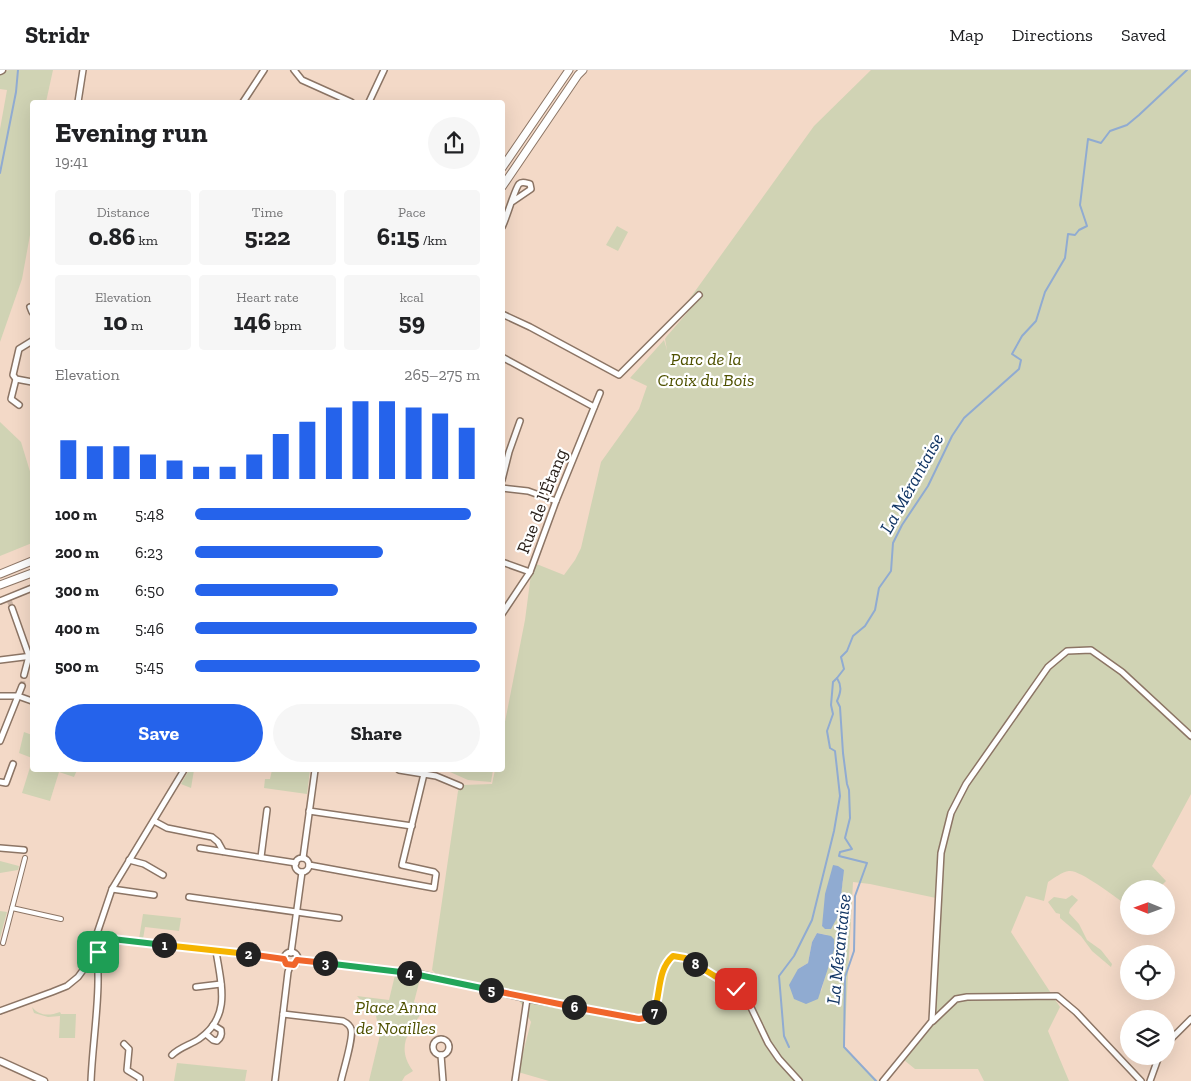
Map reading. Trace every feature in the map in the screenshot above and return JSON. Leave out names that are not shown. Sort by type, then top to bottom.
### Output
[{"type":"main road","points":[[505,164],[569,70]]},
{"type":"main road","points":[[505,183],[583,70]]},
{"type":"main road","points":[[0,574],[30,562]]},
{"type":"main road","points":[[0,586],[30,574]]},
{"type":"street","points":[[78,100],[83,70]]},
{"type":"street","points":[[244,100],[264,70]]},
{"type":"street","points":[[294,70],[302,80],[347,100]]},
{"type":"street","points":[[370,100],[384,70]]},
{"type":"street","points":[[505,220],[512,202]]},
{"type":"street","points":[[505,315],[530,326],[619,375],[699,295]]},
{"type":"street","points":[[19,405],[11,399],[16,379],[13,375],[20,349],[30,342]]},
{"type":"street","points":[[505,359],[594,408]]},
{"type":"street","points":[[16,379],[30,382]]},
{"type":"street","name":"Rue de l'Étang","points":[[505,610],[530,572],[556,501],[600,394]]},
{"type":"street","points":[[505,468],[520,421]]},
{"type":"street","points":[[505,488],[528,491],[556,501]]},
{"type":"street","points":[[505,563],[530,572]]},
{"type":"street","points":[[0,601],[30,589]]},
{"type":"street","points":[[12,608],[30,653]]},
{"type":"street","points":[[932,1022],[941,852],[951,813],[966,784],[1048,667],[1067,651],[1091,650],[1122,672],[1191,736]]},
{"type":"street","points":[[0,660],[30,656]]},
{"type":"street","points":[[24,675],[30,659]]},
{"type":"street","points":[[0,741],[22,686]]},
{"type":"street","points":[[0,696],[18,696],[30,700]]},
{"type":"street","points":[[0,782],[6,783],[13,764]]},
{"type":"street","points":[[0,1011],[67,986],[78,977],[86,966],[112,889],[183,772]]},
{"type":"street","points":[[303,858],[315,772]]},
{"type":"street","points":[[412,772],[436,776],[460,786]]},
{"type":"street","points":[[309,866],[432,888],[436,874],[434,872],[402,865],[424,774]]},
{"type":"street","points":[[261,857],[267,810]]},
{"type":"street","points":[[309,811],[412,826]]},
{"type":"street","points":[[154,821],[167,828],[212,837],[224,851]]},
{"type":"street","points":[[0,848],[24,850]]},
{"type":"street","points":[[200,848],[296,863]]},
{"type":"street","points":[[3,943],[25,858]]},
{"type":"street","points":[[302,872],[297,870],[296,863],[298,859],[303,858]]},
{"type":"street","points":[[303,858],[309,866]]},
{"type":"street","points":[[130,860],[144,864],[163,875]]},
{"type":"street","points":[[291,953],[302,872],[309,866]]},
{"type":"street","points":[[112,889],[154,895]]},
{"type":"street","points":[[189,898],[339,918]]},
{"type":"street","points":[[12,908],[61,919]]},
{"type":"street","points":[[95,937],[284,959]]},
{"type":"street","points":[[91,1081],[98,989],[98,952],[95,937]]},
{"type":"street","points":[[172,1055],[180,1048],[206,1034],[219,1015],[223,997],[216,951]]},
{"type":"street","points":[[284,959],[287,954],[291,953]]},
{"type":"street","points":[[291,953],[295,954],[297,960]]},
{"type":"street","points":[[297,960],[420,974],[525,998],[644,1019],[654,1013],[666,963],[673,956],[685,958],[733,986],[746,997],[768,1043],[779,1059],[799,1081]]},
{"type":"street","points":[[284,959],[286,964],[290,966]]},
{"type":"street","points":[[275,1081],[288,972],[290,966],[294,965],[297,960]]},
{"type":"street","points":[[196,987],[221,984]]},
{"type":"street","points":[[883,1081],[932,1022],[956,999],[967,997],[1057,996],[1076,1012],[1142,1081]]},
{"type":"street","points":[[515,1081],[525,998]]},
{"type":"street","points":[[283,1014],[343,1021],[348,1024],[351,1028],[352,1036],[341,1081]]},
{"type":"street","points":[[1175,1035],[1191,1019]]},
{"type":"street","points":[[206,1034],[213,1040],[217,1041],[220,1039],[221,1030],[213,1025]]},
{"type":"street","points":[[124,1044],[129,1048],[127,1070],[140,1078],[140,1081]]},
{"type":"street","points":[[441,1055],[443,1081]]},
{"type":"street","points":[[0,1061],[44,1081]]},
{"type":"street","points":[[1150,1081],[1156,1065]]},
{"type":"green space","points":[[9,70],[53,70],[46,100],[30,100],[30,235],[22,279],[0,342],[0,129],[7,90],[0,89],[0,73]]},
{"type":"green space","name":"Parc de la Croix du Bois","points":[[871,70],[1191,70],[1191,794],[1152,866],[1165,880],[1120,880],[1120,900],[1088,878],[1069,871],[1048,882],[1044,901],[1026,896],[1011,932],[1060,1007],[1048,1031],[1069,1081],[984,1081],[978,1069],[915,1069],[904,1060],[933,1024],[943,861],[936,898],[853,882],[844,1048],[878,1081],[549,1081],[518,1072],[531,1022],[515,992],[435,973],[432,970],[458,791],[463,785],[492,784],[495,772],[505,772],[505,722],[534,563],[564,575],[575,560],[581,548],[601,462],[639,409],[647,386],[630,378],[664,340],[667,350],[665,339],[693,306],[688,301],[814,126]],"holes":[[[843,880],[840,905],[822,926],[825,910]],[[817,933],[827,935],[825,976],[821,992],[798,969],[808,963],[812,942]]]},
{"type":"green space","points":[[617,226],[628,232],[618,251],[606,245]]},
{"type":"green space","points":[[0,422],[21,442],[30,471],[30,544],[0,556]]},
{"type":"green space","points":[[24,732],[30,734],[30,757],[19,753]]},
{"type":"green space","points":[[30,767],[30,772],[59,772],[50,801],[22,793]]},
{"type":"green space","points":[[59,772],[76,772],[74,777]]},
{"type":"green space","points":[[188,772],[194,772],[191,788],[181,784]]},
{"type":"green space","points":[[272,772],[310,772],[307,794],[264,788],[265,779],[270,779]]},
{"type":"green space","points":[[450,772],[493,772],[491,782],[468,780]]},
{"type":"green space","points":[[0,861],[19,866],[18,870],[0,873]]},
{"type":"green space","points":[[1072,895],[1078,900],[1069,913],[1079,924],[1087,940],[1101,950],[1112,964],[1111,967],[1092,951],[1081,936],[1060,918],[1060,914],[1056,913],[1048,902],[1054,897],[1066,899]]},
{"type":"green space","points":[[0,911],[7,912],[0,938]]},
{"type":"green space","points":[[143,914],[181,918],[179,931],[145,927],[143,939],[139,939]]},
{"type":"green space","name":"Place Anna de Noailles","points":[[395,975],[420,979],[414,1002],[427,1006],[411,1029],[405,1045],[407,1062],[413,1071],[405,1076],[402,1081],[369,1081],[380,1035],[376,1016],[357,996],[389,1000]]},
{"type":"green space","points":[[32,1007],[44,1014],[60,1012],[61,1014],[76,1014],[75,1038],[59,1038],[60,1016],[48,1017],[34,1013]]},
{"type":"green space","points":[[177,1063],[247,1070],[245,1081],[174,1081]]},
{"type":"water","points":[[833,865],[844,870],[840,905],[837,918],[831,929],[825,929],[822,926],[825,894]]},
{"type":"water","points":[[817,933],[831,936],[834,939],[834,950],[818,999],[806,1004],[794,999],[789,985],[798,969],[808,963],[812,942]]},
{"type":"waterway","points":[[0,173],[16,92],[18,70]]},
{"type":"waterway","name":"La Mérantaise","points":[[876,1081],[844,1047],[845,977],[854,951],[855,896],[867,863],[839,856],[840,852],[852,849],[845,838],[850,818],[849,790],[843,753],[840,707],[837,701],[840,689],[837,678],[844,669],[841,657],[847,651],[853,636],[865,626],[875,610],[879,588],[891,571],[893,543],[902,525],[928,486],[952,436],[964,418],[1019,369],[1021,360],[1012,354],[1022,336],[1036,321],[1045,292],[1065,258],[1068,234],[1075,235],[1079,230],[1087,226],[1080,205],[1088,139],[1101,143],[1110,131],[1127,125],[1187,70]]},
{"type":"waterway","points":[[789,1047],[784,1036],[779,976],[794,956],[812,920],[834,831],[840,796],[835,751],[830,748],[827,731],[833,714],[831,705],[833,682],[837,678]]},
{"type":"tunnel","points":[[9,600],[12,608]]},
{"type":"tunnel","points":[[22,686],[24,675]]},
{"type":"route","points":[[98,952],[95,937],[284,959],[286,964],[290,966],[294,965],[297,960],[420,974],[528,999],[639,1019],[650,1017],[654,1013],[662,974],[666,963],[673,956],[685,958],[736,989]]}]
